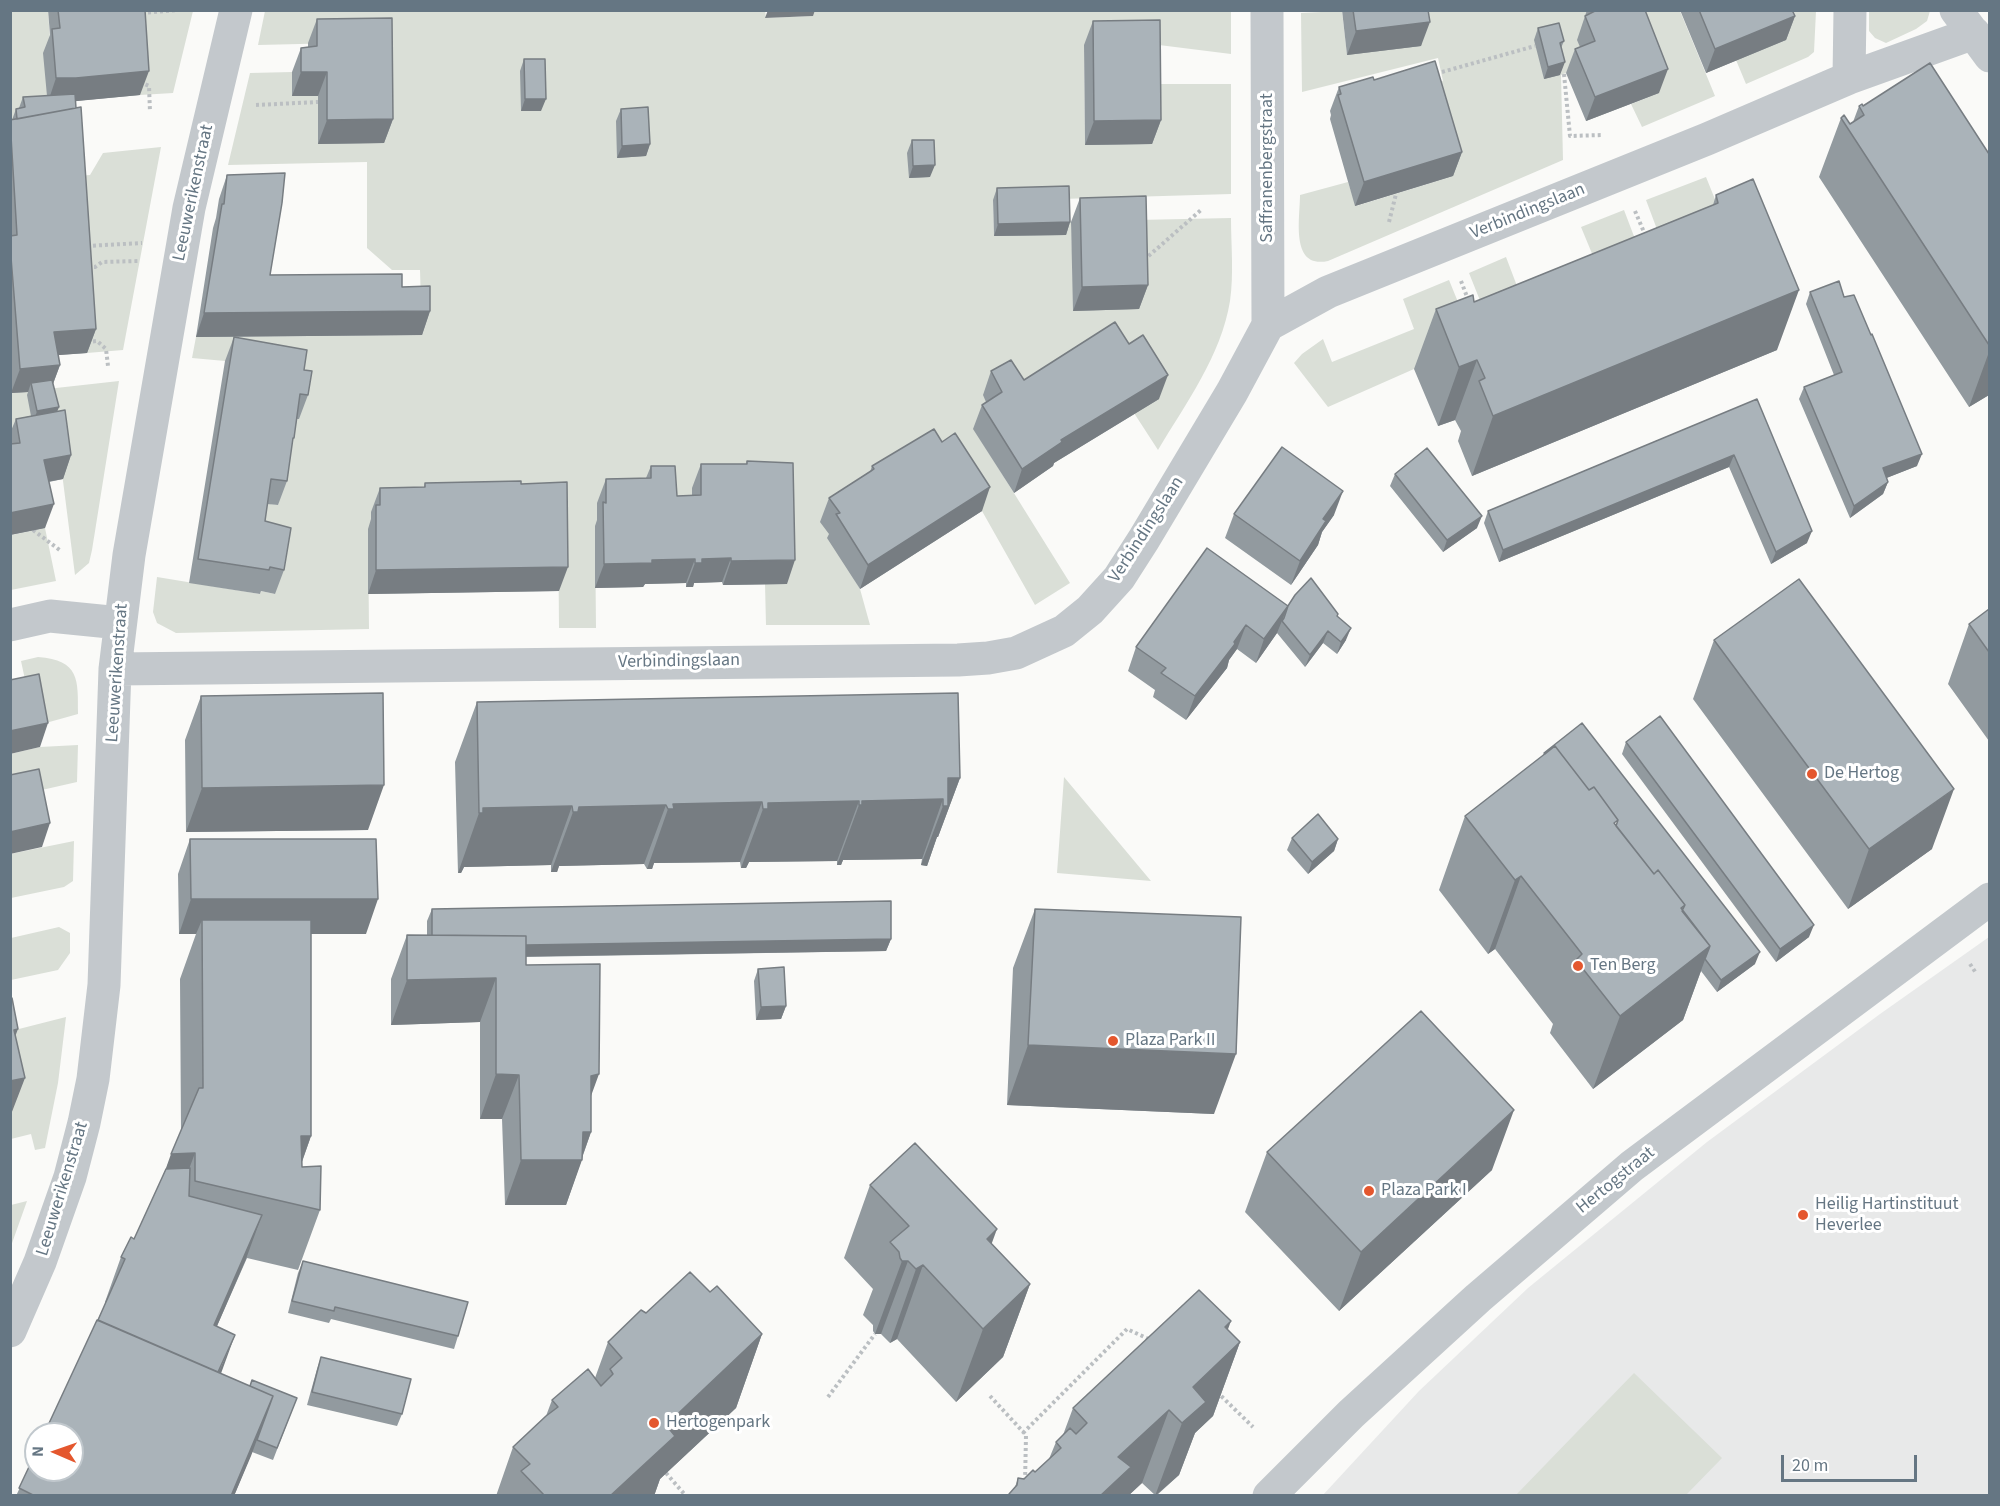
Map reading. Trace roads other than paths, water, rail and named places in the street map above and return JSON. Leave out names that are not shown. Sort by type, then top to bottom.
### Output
[{"type":"street","name":"Leeuwerikenstraat","points":[[10,1331],[40,1262],[70,1177],[93,1079],[104,985],[116,669],[129,555],[182,250],[236,10]]},
{"type":"street","name":"Saffranenbergstraat","points":[[1267,10],[1268,325]]},
{"type":"street","points":[[1849,78],[1850,10]]},
{"type":"street","name":"Verbindingslaan","points":[[116,669],[957,660],[1016,653],[1064,631],[1090,610],[1119,579],[1220,411],[1268,325],[1328,292],[1849,78],[1973,33]]},
{"type":"street","points":[[10,625],[50,616],[120,623]]},
{"type":"street","name":"Hertogstraat","points":[[1269,1496],[1351,1414],[1478,1298],[1632,1166],[1989,899]]},
{"type":"place","name":"De Hertog","points":[[1812,774]]},
{"type":"place","name":"Ten Berg","points":[[1578,966]]},
{"type":"place","name":"Plaza Park II","points":[[1113,1041]]},
{"type":"place","name":"Plaza Park I","points":[[1369,1191]]},
{"type":"place","name":"Heilig Hartinstituut Heverlee","points":[[1803,1215]]},
{"type":"place","name":"Hertogenpark","points":[[654,1423]]}]
